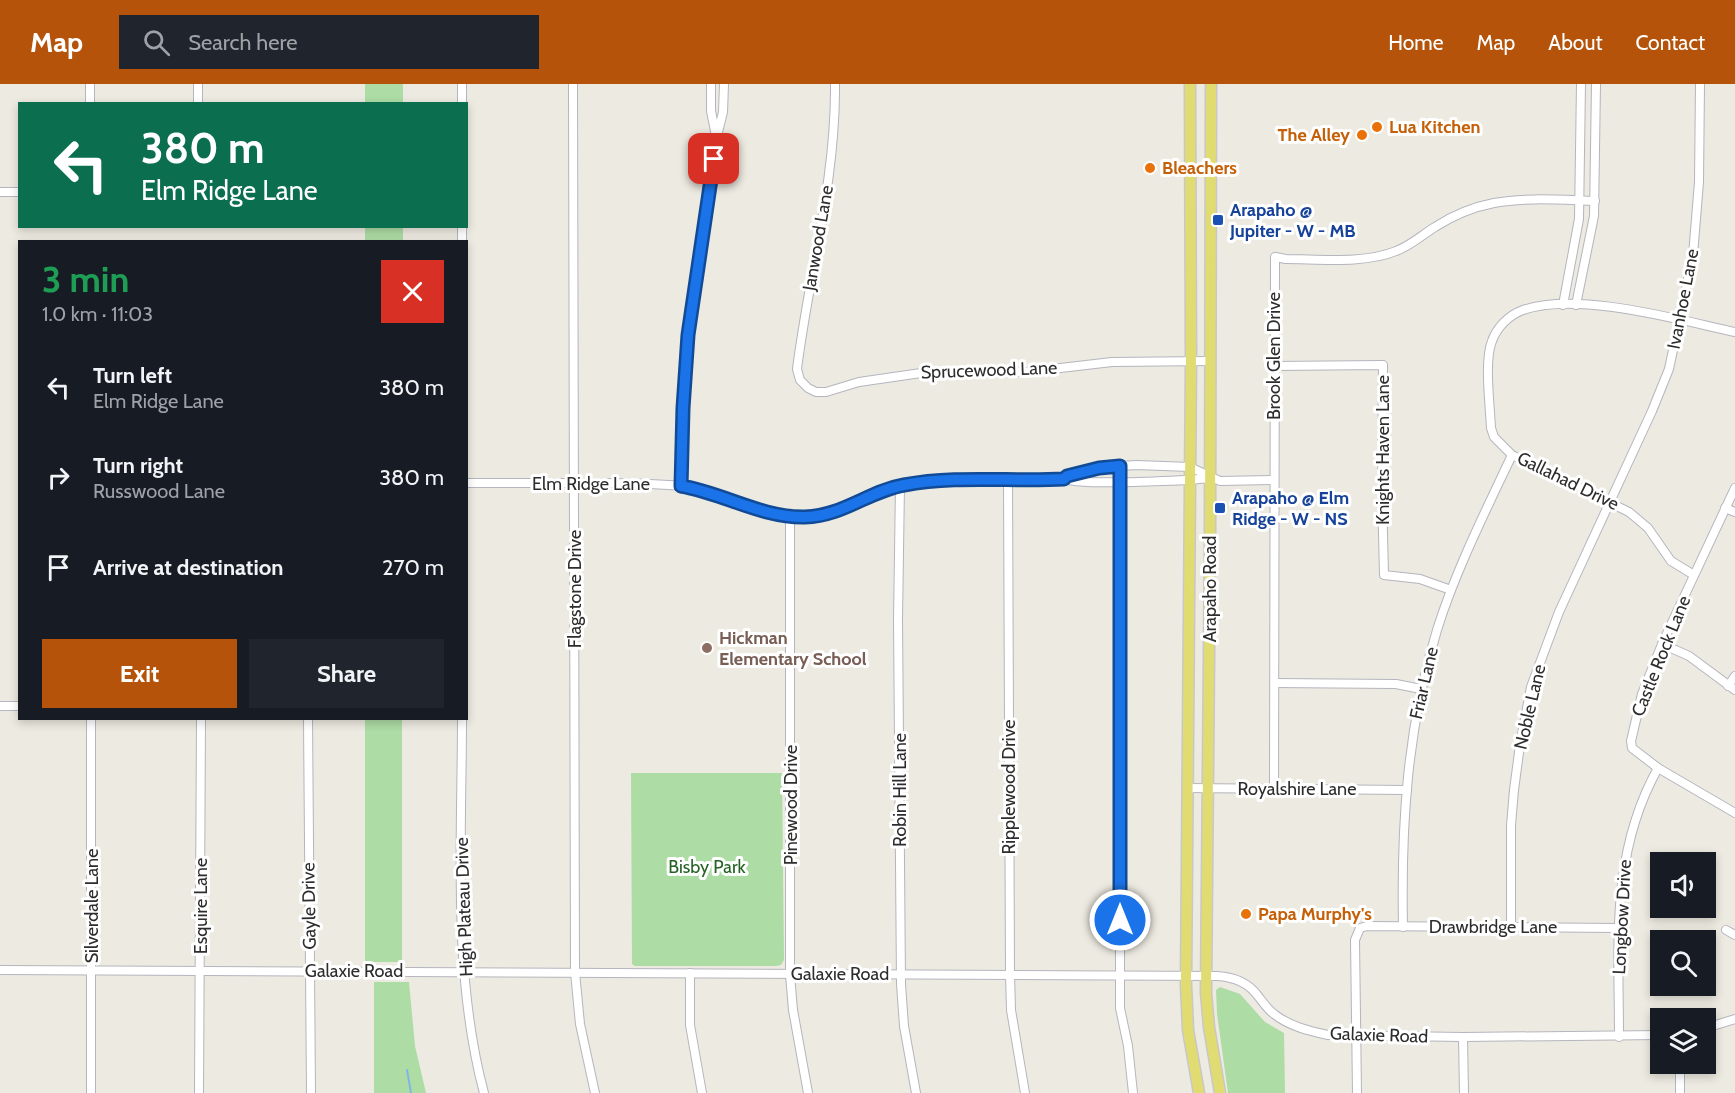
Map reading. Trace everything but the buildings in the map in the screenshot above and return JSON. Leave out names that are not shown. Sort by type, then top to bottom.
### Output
[{"type":"main road","name":"Arapaho Road","points":[[1190,84],[1191,361],[1186,975],[1188,1030],[1199,1093]]},
{"type":"main road","name":"Arapaho Road","points":[[1211,84],[1209,789],[1206,976],[1209,1027],[1220,1093]]},
{"type":"main road","points":[[1191,205],[1210,205]]},
{"type":"street","points":[[90,84],[90,102]]},
{"type":"street","points":[[198,84],[198,102]]},
{"type":"street","points":[[462,84],[462,102]]},
{"type":"street","name":"Flagstone Drive","points":[[573,84],[575,972],[580,1024],[595,1093]]},
{"type":"street","points":[[711,84],[711,111],[717,136]]},
{"type":"street","points":[[681,486],[688,335],[717,136],[723,112],[724,84]]},
{"type":"street","name":"Janwood Lane","points":[[808,388],[800,380],[797,369],[830,165],[835,84]]},
{"type":"street","points":[[1563,305],[1575,248],[1580,201],[1581,84]]},
{"type":"street","points":[[1576,304],[1589,246],[1595,201],[1596,84]]},
{"type":"street","name":"Ivanhoe Lane","points":[[1609,501],[1669,369],[1693,255],[1700,84]]},
{"type":"street","points":[[0,192],[18,192]]},
{"type":"street","name":"Brook Glen Drive","points":[[1274,789],[1275,257],[1349,259],[1378,256],[1408,245],[1454,216],[1493,203],[1528,200],[1595,201]]},
{"type":"street","name":"Gallahad Drive","points":[[1694,575],[1671,561],[1653,534],[1639,519],[1609,501],[1512,455],[1494,437],[1491,428],[1489,360],[1491,344],[1500,326],[1521,311],[1576,304],[1626,310],[1735,332]]},
{"type":"street","name":"Sprucewood Lane","points":[[808,388],[816,392],[826,392],[860,382],[921,373],[1026,372],[1112,362],[1210,361]]},
{"type":"street","name":"Knights Haven Lane","points":[[1274,366],[1383,366],[1384,574],[1420,579],[1451,590]]},
{"type":"street","name":"Friar Lane","points":[[1403,927],[1403,836],[1411,738],[1421,689],[1451,590],[1512,455]]},
{"type":"street","points":[[1120,466],[1120,1008],[1128,1046],[1133,1093]]},
{"type":"street","name":"Elm Ridge Lane","points":[[1064,479],[1067,476],[1099,468],[1120,466],[1190,467],[1220,481],[1274,480]]},
{"type":"street","name":"Elm Ridge Lane","points":[[468,483],[681,486],[700,489],[759,509],[790,516],[818,516],[843,510],[900,485],[954,479],[1064,479],[1078,482],[1120,482],[1210,478]]},
{"type":"street","name":"Ripplewood Drive","points":[[1008,480],[1010,974],[1011,1010],[1025,1093]]},
{"type":"street","name":"Robin Hill Lane","points":[[900,485],[898,620],[901,974],[904,1026],[916,1093]]},
{"type":"street","name":"Castle Rock Lane","points":[[1735,488],[1662,644],[1642,694],[1631,741],[1632,748],[1658,768],[1735,813]]},
{"type":"street","name":"Noble Lane","points":[[1511,927],[1511,825],[1520,745],[1531,687],[1559,612],[1609,501]]},
{"type":"street","points":[[1725,508],[1735,512]]},
{"type":"street","name":"Pinewood Drive","points":[[790,516],[790,975],[793,1010],[808,1093]]},
{"type":"street","points":[[1662,644],[1689,656],[1732,688],[1735,676]]},
{"type":"street","points":[[1275,683],[1396,684],[1421,689]]},
{"type":"street","points":[[0,706],[18,706]]},
{"type":"street","name":"Silverdale Lane","points":[[91,720],[91,1093]]},
{"type":"street","name":"Esquire Lane","points":[[199,1093],[201,720]]},
{"type":"street","name":"Gayle Drive","points":[[308,720],[311,1093]]},
{"type":"street","name":"High Plateau Drive","points":[[462,720],[462,948],[470,1033],[484,1093]]},
{"type":"street","name":"Longbow Drive","points":[[1619,1037],[1620,888],[1628,843],[1645,792],[1658,768]]},
{"type":"street","name":"Royalshire Lane","points":[[1187,789],[1407,790]]},
{"type":"street","name":"Drawbridge Lane","points":[[1357,1036],[1355,940],[1360,928],[1367,926],[1619,928]]},
{"type":"street","points":[[1726,930],[1735,935]]},
{"type":"street","name":"Galaxie Road","points":[[0,970],[1227,976],[1243,982],[1275,1015],[1294,1025],[1328,1035],[1650,1035]]},
{"type":"street","points":[[690,973],[690,1025],[702,1093]]},
{"type":"street","points":[[1716,1025],[1735,1020]]},
{"type":"street","points":[[1357,1036],[1357,1093]]},
{"type":"street","points":[[1463,1037],[1464,1093]]},
{"type":"street","points":[[1680,1074],[1680,1093]]},
{"type":"green space","points":[[365,84],[403,84],[403,102],[365,102]]},
{"type":"green space","points":[[365,228],[403,228],[403,240],[365,240]]},
{"type":"green space","points":[[365,720],[402,720],[402,962],[365,962]]},
{"type":"green space","name":"Bisby Park","points":[[631,773],[782,773],[784,960],[781,965],[635,966],[632,964]]},
{"type":"green space","points":[[374,982],[409,982],[415,1046],[426,1093],[374,1093]]},
{"type":"green space","points":[[1220,987],[1240,994],[1265,1022],[1284,1033],[1285,1093],[1228,1093],[1217,1014],[1216,990]]},
{"type":"waterway","points":[[407,1070],[411,1093]]},
{"type":"place","name":"Lua Kitchen","points":[[1377,127]]},
{"type":"place","name":"The Alley","points":[[1362,135]]},
{"type":"place","name":"Bleachers","points":[[1150,168]]},
{"type":"place","name":"Arapaho @ Jupiter - W - MB","points":[[1218,220]]},
{"type":"place","name":"Arapaho @ Elm Ridge - W - NS","points":[[1220,508]]},
{"type":"place","name":"Hickman Elementary School","points":[[707,648]]},
{"type":"place","name":"Papa Murphy's","points":[[1246,914]]},
{"type":"route","points":[[714,159],[688,335],[681,486],[715,493],[766,511],[805,517],[843,510],[900,485],[954,479],[1064,479],[1067,476],[1099,468],[1120,466],[1120,920]]}]
